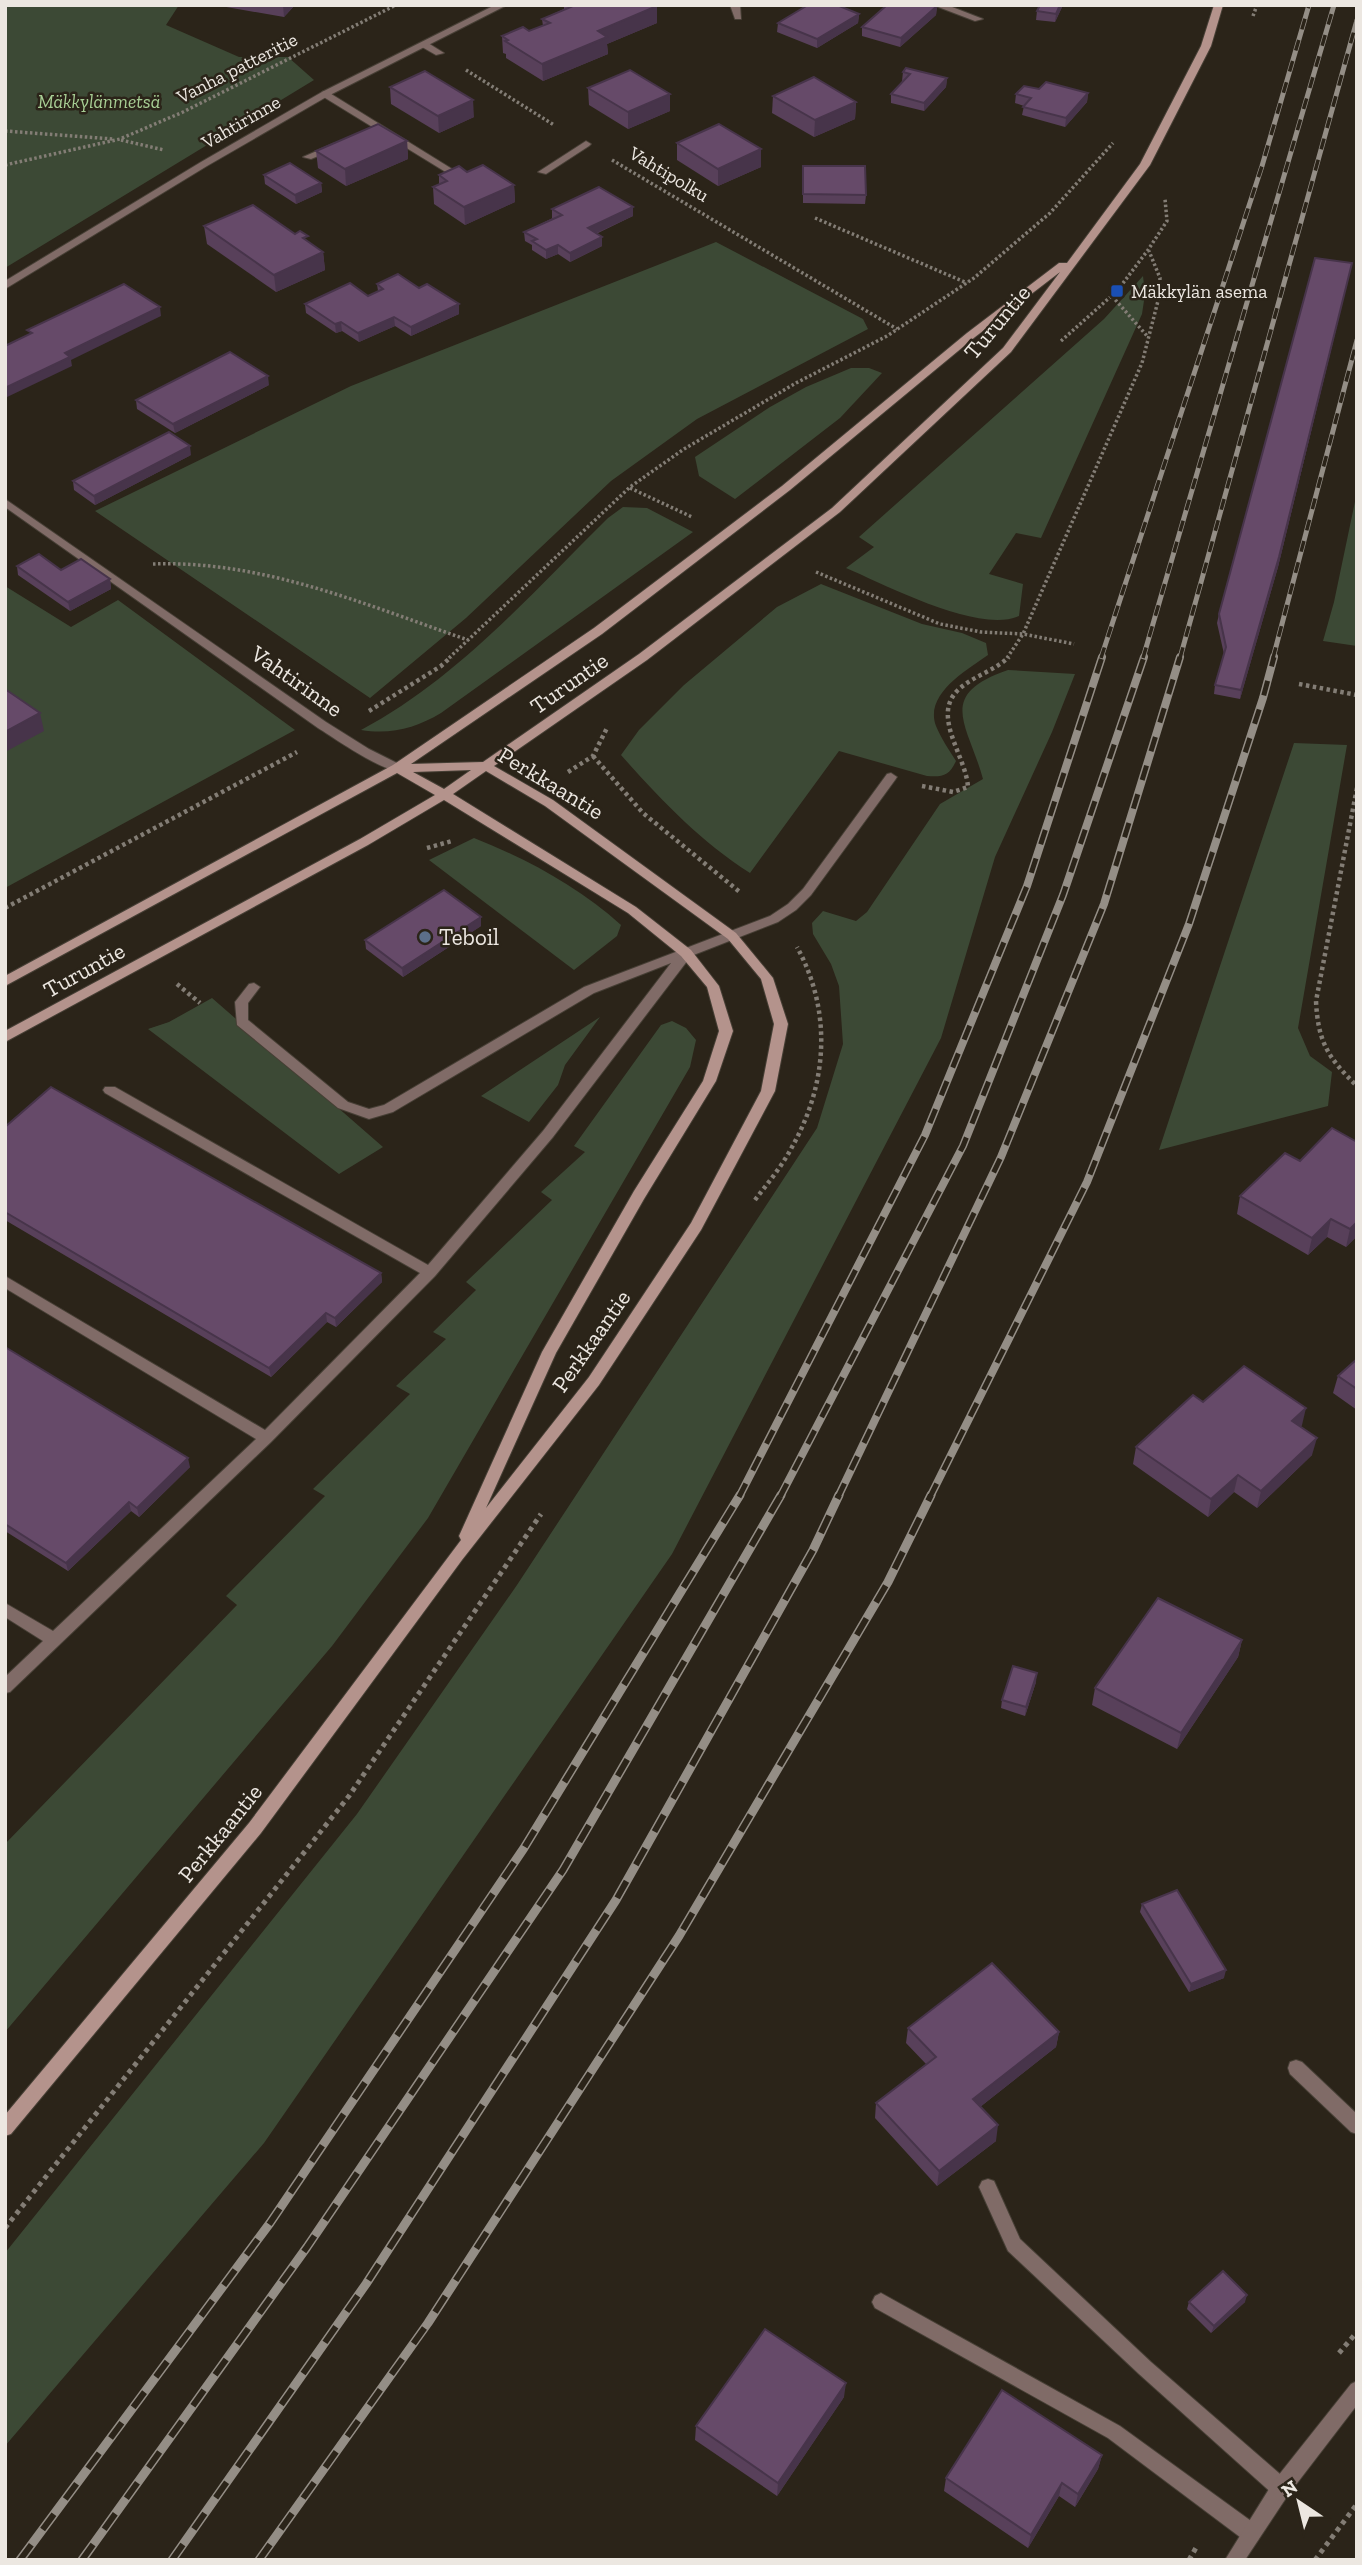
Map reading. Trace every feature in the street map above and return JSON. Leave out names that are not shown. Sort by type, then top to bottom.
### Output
[{"type":"main road","name":"Turuntie","points":[[5,1037],[364,842],[444,794],[643,657],[836,510],[1007,350],[1145,165],[1206,46],[1219,5]]},
{"type":"main road","name":"Turuntie","points":[[5,982],[397,768],[598,631],[796,480],[971,335],[1075,256]]},
{"type":"main road","name":"Perkkaantie","points":[[5,2128],[255,1828],[457,1556],[594,1381],[696,1226],[768,1091],[781,1024],[768,978],[732,936],[549,803],[486,766],[397,768]]},
{"type":"main road","name":"Perkkaantie","points":[[397,768],[632,910],[686,953],[713,986],[726,1031],[709,1081],[639,1195],[549,1352],[457,1556]]},
{"type":"street","name":"Vahtirinne","points":[[5,286],[204,164],[325,94],[503,5]]},
{"type":"street","points":[[735,5],[738,17]]},
{"type":"street","points":[[937,5],[978,19]]},
{"type":"street","points":[[425,45],[439,53]]},
{"type":"street","points":[[325,94],[460,177]]},
{"type":"street","points":[[366,132],[378,127]]},
{"type":"street","points":[[308,157],[343,142]]},
{"type":"street","points":[[543,172],[586,144]]},
{"type":"street","name":"Vahtirinne","points":[[5,502],[322,725],[397,768]]},
{"type":"street","points":[[254,987],[241,1002],[242,1021],[343,1105],[369,1114],[388,1109],[589,990],[774,919],[792,907],[891,777]]},
{"type":"street","points":[[5,1687],[266,1438],[430,1272],[548,1134],[686,953]]},
{"type":"street","points":[[110,1090],[430,1272]]},
{"type":"street","points":[[5,1281],[266,1438]]},
{"type":"street","points":[[5,1609],[54,1640]]},
{"type":"street","points":[[1296,2068],[1357,2126]]},
{"type":"street","points":[[988,2187],[1014,2245],[1145,2368],[1281,2488]]},
{"type":"street","points":[[881,2302],[1114,2432],[1251,2533]]},
{"type":"street","points":[[1234,2560],[1281,2488],[1357,2390]]},
{"type":"path","name":"Vanha patteritie","points":[[5,165],[120,139],[183,112],[396,5]]},
{"type":"path","name":"Vahtipolku","points":[[439,53],[897,330]]},
{"type":"path","points":[[5,131],[120,139],[165,150]]},
{"type":"path","points":[[368,712],[441,666],[630,487],[706,436],[796,383],[897,330],[967,283],[1050,213],[1119,137]]},
{"type":"path","points":[[815,218],[967,283]]},
{"type":"path","points":[[891,777],[936,790],[953,792],[968,787],[968,768],[947,720],[949,700],[965,683],[1006,661],[1023,634],[1142,363],[1159,297],[1160,278],[1148,250]]},
{"type":"path","points":[[1112,296],[1149,338]]},
{"type":"path","points":[[630,487],[699,520]]},
{"type":"path","points":[[152,564],[178,563],[290,579],[468,640]]},
{"type":"path","points":[[816,572],[940,624],[981,632],[1023,634],[1074,644]]},
{"type":"path","points":[[1299,684],[1357,695]]},
{"type":"path","points":[[5,908],[308,746]]},
{"type":"path","points":[[593,756],[613,785],[643,813],[744,895]]},
{"type":"path","points":[[1357,788],[1316,1001],[1317,1027],[1330,1061],[1357,1086]]},
{"type":"path","points":[[174,982],[200,1003]]},
{"type":"path","points":[[1315,2560],[1357,2504]]},
{"type":"green space","name":"Mäkkylänmetsä","points":[[5,5],[179,5],[166,25],[239,57],[288,57],[314,80],[5,268]]},
{"type":"green space","points":[[716,242],[863,319],[868,329],[697,419],[611,481],[466,618],[370,698],[95,511],[351,386]]},
{"type":"green space","points":[[1143,276],[1145,294],[1142,314],[1041,538],[1016,533],[989,574],[1023,584],[1019,616],[1001,620],[957,613],[846,568],[874,547],[859,537],[1104,319]]},
{"type":"green space","points":[[851,368],[869,368],[882,373],[840,418],[735,499],[699,476],[695,457],[770,407],[806,387]]},
{"type":"green space","points":[[1357,492],[1357,646],[1323,641]]},
{"type":"green space","points":[[623,507],[647,508],[693,532],[441,713],[403,729],[383,732],[361,730],[396,709],[461,661],[608,518]]},
{"type":"green space","points":[[821,584],[922,624],[962,633],[986,643],[988,655],[950,684],[936,704],[936,726],[956,761],[948,773],[927,776],[839,751],[750,873],[681,819],[621,755],[639,730],[684,685],[777,607]]},
{"type":"green space","points":[[5,586],[71,627],[118,600],[295,730],[5,888]]},
{"type":"green space","points":[[1008,670],[1075,674],[1052,732],[995,857],[941,1038],[672,1554],[264,2143],[5,2446],[5,2253],[357,1814],[517,1585],[817,1128],[843,1044],[839,986],[831,964],[813,934],[812,923],[823,911],[856,921],[867,912],[940,804],[983,779],[965,727],[962,713],[964,701],[971,690],[985,680]]},
{"type":"green space","points":[[1294,743],[1347,745],[1298,1028],[1310,1056],[1332,1072],[1328,1106],[1159,1150]]},
{"type":"green space","points":[[474,838],[533,865],[588,898],[621,925],[617,936],[574,970],[429,860]]},
{"type":"green space","points":[[212,998],[383,1147],[339,1174],[148,1029],[169,1022]]},
{"type":"green space","points":[[600,1017],[565,1065],[558,1085],[529,1122],[481,1096]]},
{"type":"green space","points":[[672,1021],[686,1028],[696,1040],[690,1067],[428,1518],[332,1646],[5,2032],[5,1844],[237,1605],[226,1596],[325,1496],[313,1489],[410,1394],[396,1386],[446,1339],[433,1332],[476,1290],[466,1282],[552,1200],[541,1192],[585,1152],[574,1146],[661,1025]]},
{"type":"building","points":[[569,5],[657,6],[598,31],[607,37],[542,64],[505,41],[508,40],[502,36],[523,27],[529,31],[550,23],[542,19],[571,7]]},
{"type":"building","points":[[808,5],[837,5],[859,14],[817,39],[778,23]]},
{"type":"building","points":[[887,5],[937,6],[901,38],[862,27]]},
{"type":"building","points":[[1040,5],[1060,5],[1056,14],[1037,11]]},
{"type":"building","points":[[906,68],[947,78],[924,103],[891,94],[910,74],[903,72]]},
{"type":"building","points":[[630,70],[670,94],[628,112],[588,88]]},
{"type":"building","points":[[425,71],[473,100],[438,116],[390,87]]},
{"type":"building","points":[[814,77],[856,102],[815,120],[773,96]]},
{"type":"building","points":[[1046,82],[1088,93],[1066,118],[1023,107],[1031,98],[1016,94],[1024,86],[1039,89]]},
{"type":"building","points":[[378,124],[407,141],[345,169],[316,151]]},
{"type":"building","points":[[719,124],[761,149],[718,169],[677,143]]},
{"type":"building","points":[[290,163],[321,183],[295,195],[264,175]]},
{"type":"building","points":[[483,165],[514,185],[464,207],[433,187],[447,181],[439,175],[459,166],[467,172]]},
{"type":"building","points":[[803,166],[865,166],[866,195],[803,194]]},
{"type":"building","points":[[599,187],[633,207],[588,228],[602,237],[570,253],[558,245],[546,250],[532,241],[537,239],[524,232],[562,215],[552,209]]},
{"type":"building","points":[[253,205],[295,234],[300,231],[308,236],[303,238],[323,252],[274,275],[204,226]]},
{"type":"building","points":[[1315,258],[1352,263],[1279,557],[1241,690],[1215,685],[1226,647],[1219,614]]},
{"type":"building","points":[[398,274],[419,288],[427,284],[459,304],[411,327],[394,317],[358,333],[341,322],[335,324],[305,304],[350,283],[368,296],[383,289],[377,284]]},
{"type":"building","points":[[124,284],[160,307],[65,353],[70,357],[5,388],[5,346],[32,333],[27,330]]},
{"type":"building","points":[[230,352],[268,376],[173,424],[136,400]]},
{"type":"building","points":[[169,432],[190,446],[94,496],[73,481]]},
{"type":"building","points":[[39,554],[61,570],[81,559],[110,579],[68,602],[17,566]]},
{"type":"building","points":[[5,689],[40,713],[5,732]]},
{"type":"building","points":[[444,890],[481,917],[402,968],[365,940]]},
{"type":"building","points":[[51,1087],[381,1273],[335,1318],[326,1313],[269,1368],[5,1212],[5,1127]]},
{"type":"building","points":[[1332,1128],[1357,1142],[1357,1222],[1350,1229],[1331,1219],[1312,1238],[1240,1196],[1285,1153],[1300,1161]]},
{"type":"building","points":[[5,1347],[188,1458],[137,1508],[129,1502],[66,1563],[5,1524]]},
{"type":"building","points":[[1357,1359],[1357,1389],[1338,1376]]},
{"type":"building","points":[[1244,1366],[1306,1408],[1292,1421],[1317,1438],[1261,1491],[1238,1475],[1211,1499],[1136,1447],[1193,1395],[1203,1402]]},
{"type":"building","points":[[1158,1598],[1242,1640],[1181,1733],[1095,1688]]},
{"type":"building","points":[[1013,1666],[1037,1673],[1026,1707],[1002,1700]]},
{"type":"building","points":[[1177,1890],[1226,1970],[1191,1984],[1142,1904]]},
{"type":"building","points":[[992,1963],[1059,2032],[973,2099],[998,2125],[939,2171],[876,2103],[936,2057],[908,2028]]},
{"type":"building","points":[[1223,2271],[1247,2295],[1214,2326],[1189,2302]]},
{"type":"building","points":[[765,2329],[846,2383],[778,2483],[696,2426]]},
{"type":"building","points":[[1002,2390],[1102,2455],[1078,2494],[1062,2483],[1031,2535],[946,2478]]},
{"type":"railway","points":[[1101,658],[1262,166],[1309,5]]},
{"type":"railway","points":[[1143,658],[1334,5]]},
{"type":"railway","points":[[1180,658],[1357,20]]},
{"type":"railway","points":[[1273,658],[1357,340]]},
{"type":"railway","points":[[739,1497],[925,1135],[1027,886],[1102,657]]},
{"type":"railway","points":[[780,1497],[963,1146],[1063,895],[1144,657]]},
{"type":"railway","points":[[838,1497],[1001,1157],[1104,904],[1180,657]]},
{"type":"railway","points":[[930,1497],[1087,1182],[1189,924],[1274,657]]},
{"type":"railway","points":[[20,2560],[270,2223],[524,1848],[740,1495]]},
{"type":"railway","points":[[82,2560],[307,2247],[563,1870],[781,1495]]},
{"type":"railway","points":[[172,2560],[366,2284],[616,1900],[813,1550],[839,1495]]},
{"type":"railway","points":[[259,2560],[428,2323],[679,1936],[888,1582],[931,1495]]},
{"type":"place","name":"Mäkkylän asema","points":[[1117,291]]},
{"type":"place","name":"Teboil","points":[[425,937]]}]
